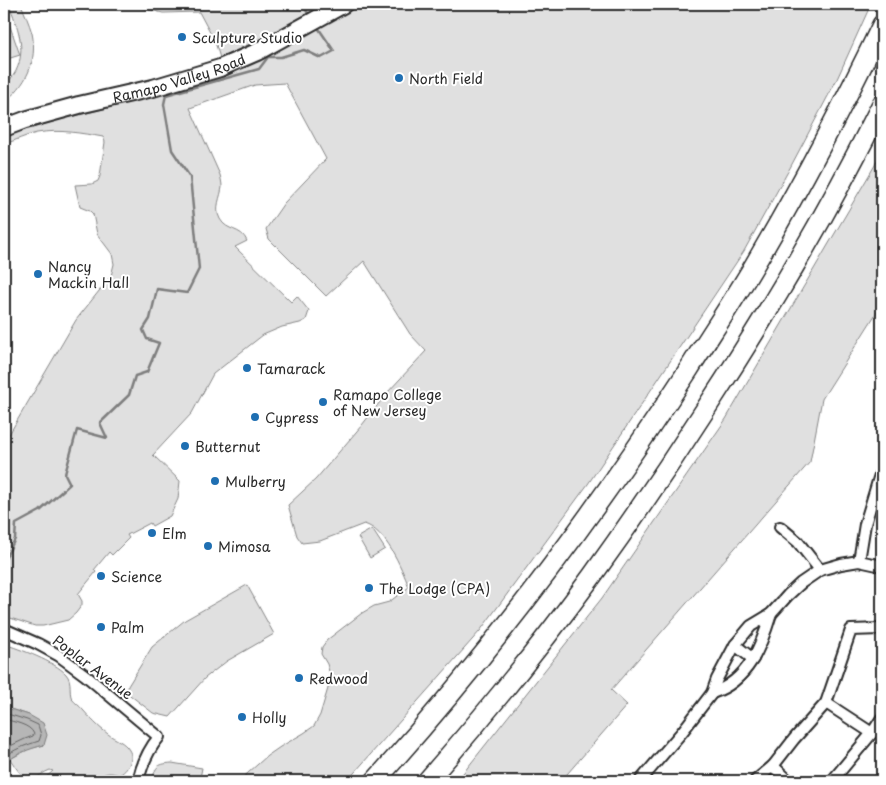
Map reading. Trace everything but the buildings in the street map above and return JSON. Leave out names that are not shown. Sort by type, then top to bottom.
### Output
[{"type":"highway","points":[[375,781],[448,697],[505,626],[590,514],[656,418],[779,224],[827,136],[882,25]]},
{"type":"highway","points":[[427,781],[478,722],[546,637],[649,496],[758,327],[809,241],[882,104]]},
{"type":"main road","name":"Ramapo Valley Road","points":[[4,128],[25,120],[153,88],[220,68],[257,52],[344,4]]},
{"type":"street","points":[[858,561],[865,524],[879,487],[882,468]]},
{"type":"street","points":[[780,527],[798,542],[820,570]]},
{"type":"street","points":[[640,781],[712,693],[717,679],[735,645],[751,626],[771,614],[801,582],[820,570],[858,561],[882,566]]},
{"type":"street","points":[[712,693],[725,687],[745,672],[753,659],[771,614]]},
{"type":"street","name":"Poplar Avenue","points":[[4,629],[58,655],[159,737],[150,748],[140,771],[138,781]]},
{"type":"street","points":[[755,781],[773,766],[794,738],[826,703],[851,630],[881,630]]},
{"type":"street","points":[[735,645],[753,659]]},
{"type":"street","points":[[826,703],[872,733]]},
{"type":"street","points":[[832,781],[882,720]]},
{"type":"street","points":[[773,766],[789,781]]},
{"type":"shaded area","points":[[9,4],[21,4],[32,33],[33,53],[32,63],[24,81],[12,96],[4,102],[4,88],[16,71],[21,54],[20,37]]},
{"type":"shaded area","points":[[125,4],[324,4],[267,36],[220,58],[215,42],[199,12],[163,13]]},
{"type":"shaded area","name":"Ramapo College of New Jersey","points":[[363,4],[871,4],[837,79],[744,251],[588,484],[480,631],[347,781],[239,781],[267,756],[314,726],[320,715],[329,685],[330,675],[327,664],[321,654],[322,647],[327,640],[362,613],[374,606],[389,602],[409,587],[392,550],[386,541],[372,528],[364,524],[320,541],[302,543],[297,536],[288,505],[316,479],[387,393],[426,351],[410,334],[364,261],[326,296],[269,239],[266,229],[284,203],[326,159],[285,83],[255,85],[190,108],[222,182],[218,215],[226,226],[241,233],[247,241],[235,247],[291,302],[297,296],[309,311],[306,320],[263,335],[213,374],[192,413],[153,455],[180,481],[178,499],[170,516],[152,526],[150,523],[127,535],[129,538],[112,555],[109,552],[78,594],[82,605],[76,613],[68,620],[43,626],[35,626],[4,616],[4,443],[76,320],[111,276],[114,264],[112,254],[97,234],[93,214],[80,207],[75,185],[92,184],[98,181],[105,142],[103,137],[54,131],[33,134],[4,144],[4,136],[59,120],[207,83],[231,74]]},
{"type":"shaded area","points":[[4,9],[20,55],[4,60]]},
{"type":"shaded area","points":[[882,149],[882,304],[822,399],[810,462],[611,690],[627,705],[561,781],[455,781],[602,598],[726,419],[875,165]]},
{"type":"shaded area","points":[[372,529],[385,549],[370,558],[358,537]]},
{"type":"shaded area","points":[[247,585],[274,634],[227,661],[205,678],[170,717],[153,713],[126,692],[152,647],[185,620]]},
{"type":"shaded area","points":[[4,644],[46,661],[66,674],[69,680],[72,699],[101,729],[127,747],[131,753],[131,761],[125,771],[119,775],[106,774],[96,781],[46,781],[44,779],[53,771],[50,770],[31,779],[20,773],[10,759],[29,749],[44,745],[29,715],[4,707]]},
{"type":"shaded area","points":[[172,763],[202,768],[201,781],[152,781],[160,765]]},
{"type":"water","points":[[4,707],[29,715],[43,723],[47,735],[44,745],[22,752],[4,765]]},
{"type":"waterway","points":[[302,4],[308,13]]},
{"type":"waterway","points":[[4,561],[15,539],[16,524],[40,511],[70,484],[65,474],[77,430],[107,438],[100,423],[129,395],[135,376],[147,372],[159,343],[147,339],[143,330],[150,319],[157,289],[187,293],[199,269],[190,177],[172,150],[164,104],[166,95],[259,69],[268,57],[281,57],[304,50],[321,58],[334,51],[319,29]]},
{"type":"place","name":"Sculpture Studio","points":[[182,37]]},
{"type":"place","name":"North Field","points":[[399,78]]},
{"type":"place","name":"Nancy Mackin Hall","points":[[38,274]]},
{"type":"place","name":"Tamarack","points":[[247,368]]},
{"type":"place","name":"Ramapo College of New Jersey","points":[[323,402]]},
{"type":"place","name":"Cypress","points":[[255,417]]},
{"type":"place","name":"Butternut","points":[[185,446]]},
{"type":"place","name":"Mulberry","points":[[215,481]]},
{"type":"place","name":"Elm","points":[[152,533]]},
{"type":"place","name":"Mimosa","points":[[208,546]]},
{"type":"place","name":"Science","points":[[101,576]]},
{"type":"place","name":"The Lodge (CPA)","points":[[369,588]]},
{"type":"place","name":"Palm","points":[[101,627]]},
{"type":"place","name":"Redwood","points":[[299,678]]},
{"type":"place","name":"Holly","points":[[242,717]]}]
